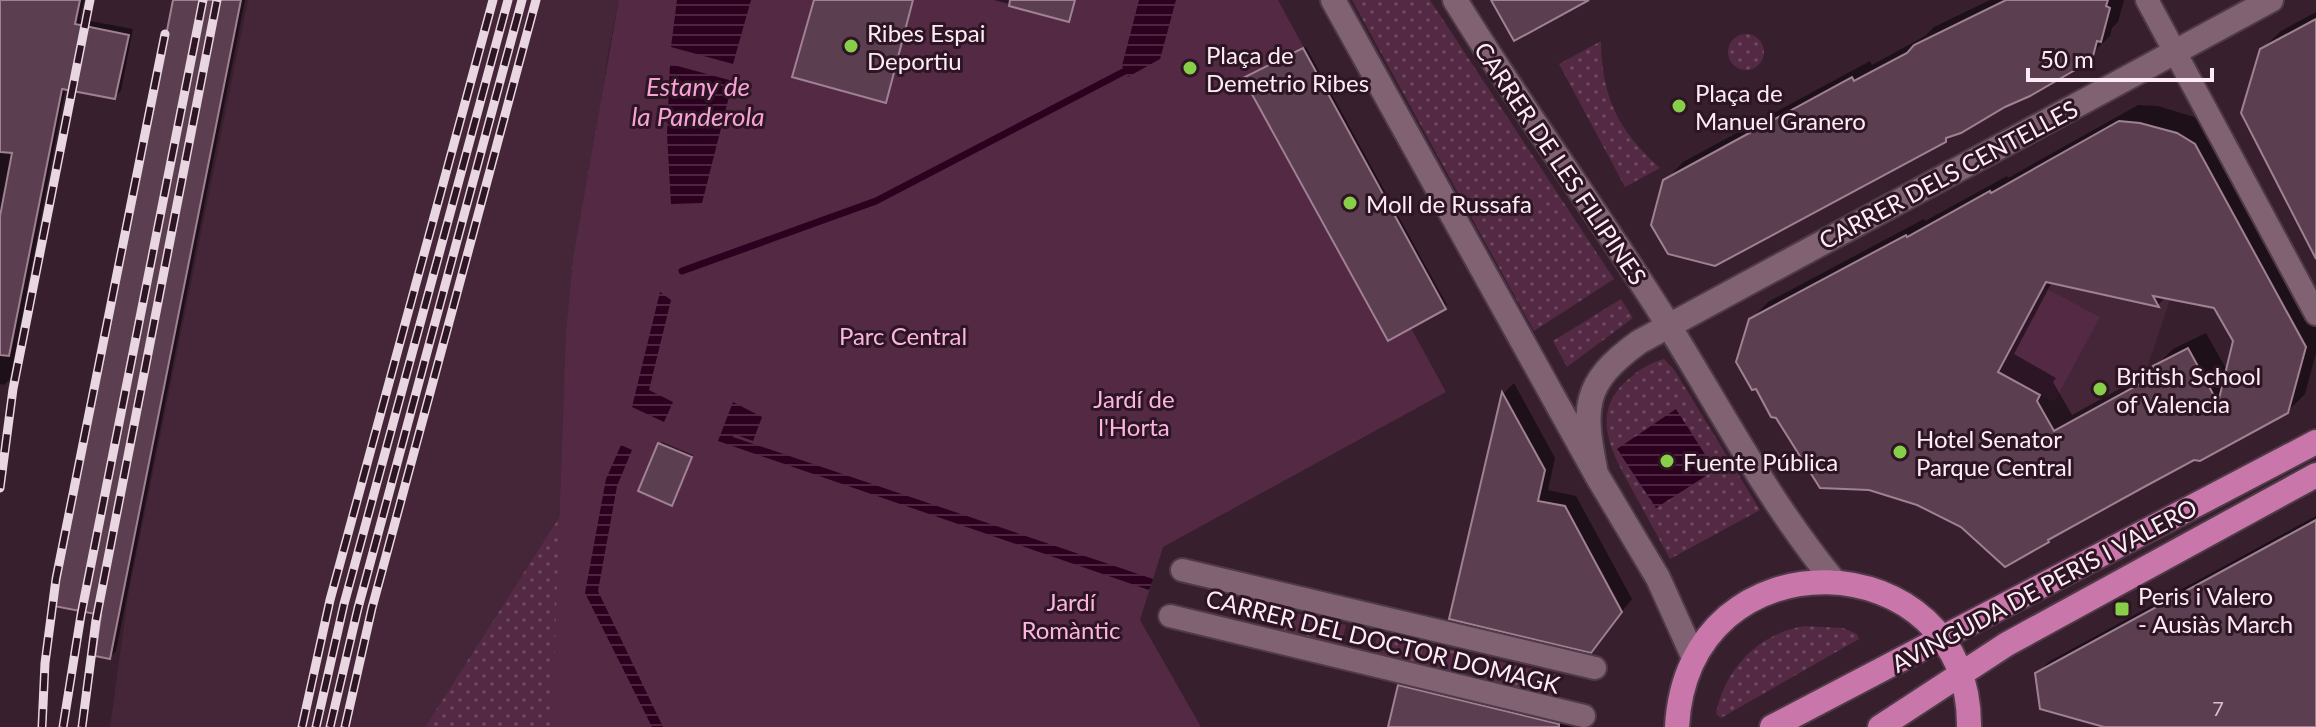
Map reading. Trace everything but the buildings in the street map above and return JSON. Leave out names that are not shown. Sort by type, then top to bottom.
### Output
[{"type":"main road","points":[[1333,0],[1596,474],[1658,578],[1694,658]]},
{"type":"main road","name":"CARRER DE LES FILIPINES","points":[[1455,0],[1498,71],[1668,325],[1780,511],[1834,581]]},
{"type":"main road","name":"CARRER DELS CENTELLES","points":[[1668,325],[2271,0]]},
{"type":"main road","points":[[1596,474],[1588,435],[1590,394],[1611,362],[1668,325]]},
{"type":"main road","name":"AVINGUDA DE PERIS I VALERO","points":[[1772,727],[2316,442]]},
{"type":"main road","name":"AVINGUDA DE PERIS I VALERO","points":[[1880,727],[2029,631],[2316,475]]},
{"type":"main road","points":[[1677,727],[1684,680],[1694,658],[1709,635],[1729,615],[1752,599],[1778,588],[1806,582],[1834,581],[1864,587],[1893,598],[1927,623],[1940,639],[1960,676],[1972,723]]},
{"type":"street","points":[[2147,0],[2316,314]]},
{"type":"street","name":"CARRER DEL DOCTOR DOMAGK","points":[[1182,570],[1595,668]]},
{"type":"street","name":"CARRER DEL DOCTOR DOMAGK","points":[[1170,616],[1584,716]]},
{"type":"shaded area","points":[[248,0],[619,0],[566,334],[560,516],[425,727],[110,727],[128,596]]},
{"type":"shaded area","name":"British School of Valencia","points":[[2048,279],[2061,285],[2062,282],[2170,300],[2147,368],[2188,348],[2237,437],[2051,538],[1979,408]]},
{"type":"green space","points":[[619,0],[634,727],[425,727],[560,516],[566,334],[574,254]]},
{"type":"green space","name":"Parc Central","points":[[619,0],[1278,0],[1446,309],[1411,328],[1446,392],[1163,547],[1140,620],[1201,727],[552,727],[566,334],[574,254]]},
{"type":"green space","points":[[1352,0],[1430,0],[1614,279],[1534,331]]},
{"type":"green space","points":[[1746,34],[1759,39],[1764,52],[1759,65],[1746,70],[1733,65],[1728,52],[1733,39]]},
{"type":"green space","points":[[1601,41],[1605,80],[1615,112],[1633,140],[1660,168],[1625,187],[1559,64]]},
{"type":"green space","points":[[2043,287],[2100,317],[2054,402],[1998,372]]},
{"type":"green space","points":[[1621,299],[1633,318],[1567,367],[1553,341]]},
{"type":"green space","points":[[1664,359],[1675,371],[1760,510],[1670,559],[1618,463],[1608,434],[1607,419],[1617,390],[1638,371]]},
{"type":"green space","points":[[1281,610],[1346,625],[1341,645],[1276,630]]},
{"type":"green space","points":[[1804,626],[1843,628],[1857,634],[1859,639],[1721,718],[1716,714],[1727,682],[1746,656],[1772,637]]},
{"type":"green space","points":[[1378,633],[1461,652],[1456,672],[1373,653]]},
{"type":"green space","points":[[1489,659],[1558,675],[1553,695],[1484,679]]},
{"type":"water","name":"Estany de la Panderola","points":[[677,0],[751,0],[733,64],[671,47]]},
{"type":"water","points":[[1139,0],[1176,0],[1160,59],[1128,77],[1122,66]]},
{"type":"water","name":"Estany de la Panderola","points":[[670,64],[733,81],[702,203],[671,204],[667,134]]},
{"type":"water","points":[[660,292],[671,300],[649,390],[673,402],[664,422],[632,407]]},
{"type":"water","points":[[733,402],[762,417],[753,441],[734,434],[733,437],[1153,579],[1149,590],[718,441]]},
{"type":"water","points":[[1676,409],[1715,470],[1656,508],[1617,449]]},
{"type":"water","points":[[621,445],[632,450],[617,486],[598,591],[663,727],[652,727],[585,593],[606,479]]},
{"type":"waterway","points":[[682,271],[876,201],[1125,71]]},
{"type":"railway","points":[[0,488],[13,389],[90,0]]},
{"type":"railway","points":[[63,727],[81,615],[203,0]]},
{"type":"railway","points":[[82,727],[96,620],[217,0]]},
{"type":"railway","points":[[302,727],[330,600],[493,0]]},
{"type":"railway","points":[[316,727],[344,604],[508,0]]},
{"type":"railway","points":[[330,727],[358,608],[522,0]]},
{"type":"railway","points":[[345,727],[372,608],[536,0]]},
{"type":"railway","points":[[42,727],[45,663],[56,579],[165,34]]},
{"type":"place","name":"Ribes Espai Deportiu","points":[[851,46]]},
{"type":"place","name":"Plaça de Demetrio Ribes","points":[[1190,68]]},
{"type":"place","name":"Plaça de Manuel Granero","points":[[1679,106]]},
{"type":"place","name":"Moll de Russafa","points":[[1350,203]]},
{"type":"place","name":"British School of Valencia","points":[[2100,389]]},
{"type":"place","name":"Hotel Senator Parque Central","points":[[1900,452]]},
{"type":"place","name":"Fuente Pública","points":[[1667,461]]},
{"type":"place","name":"Peris i Valero - Ausiàs March","points":[[2122,609]]},
{"type":"park label","name":"Jardí de l'Horta","points":[[1134,412]]},
{"type":"park label","name":"Jardí Romàntic","points":[[1071,615]]}]
